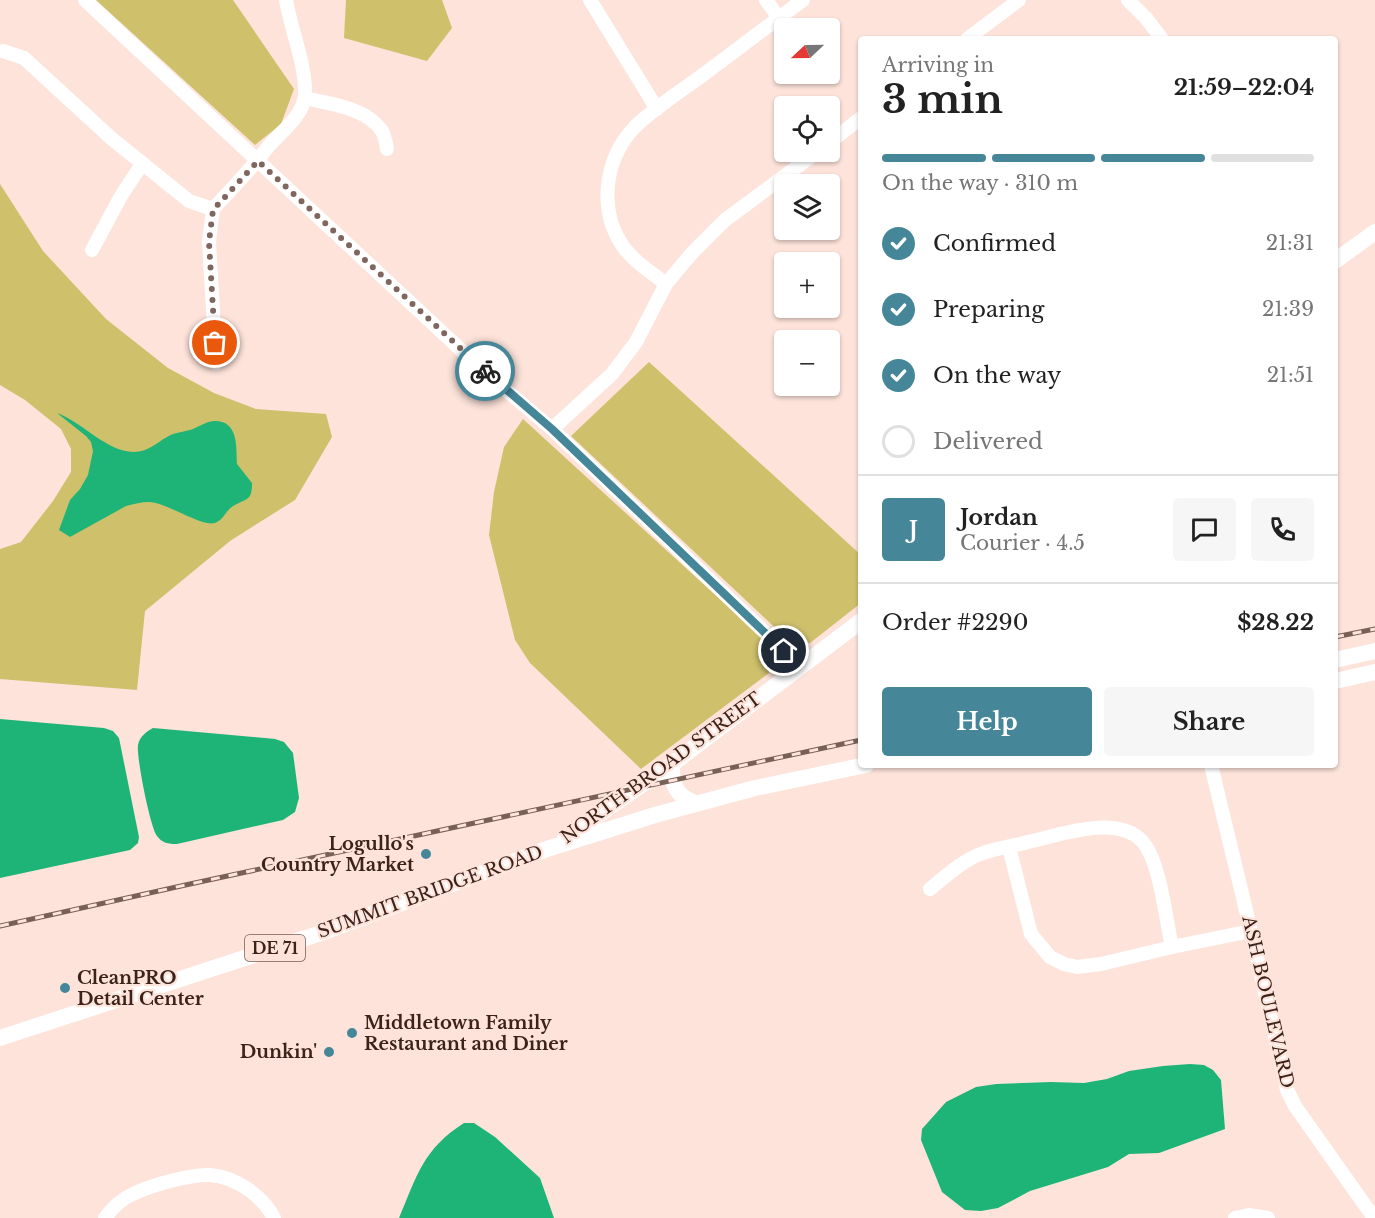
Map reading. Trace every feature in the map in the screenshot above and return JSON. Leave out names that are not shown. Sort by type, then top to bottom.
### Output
[{"type":"main road","points":[[1338,259],[1375,232]]},
{"type":"main road","name":"NORTH BROAD STREET","points":[[547,849],[596,818],[667,767],[858,623]]},
{"type":"main road","points":[[1338,659],[1375,651]]},
{"type":"main road","points":[[1338,680],[1375,672]]},
{"type":"main road","points":[[667,767],[676,790],[685,799],[696,803]]},
{"type":"main road","points":[[667,767],[666,791],[675,809]]},
{"type":"main road","name":"SUMMIT BRIDGE ROAD","points":[[0,1038],[318,934],[547,849],[696,803],[858,767]]},
{"type":"street","points":[[85,0],[479,366],[552,429],[801,667]]},
{"type":"street","points":[[216,363],[209,242],[213,210],[270,145],[290,126],[305,98],[304,78],[286,0]]},
{"type":"street","points":[[590,0],[657,109]]},
{"type":"street","points":[[766,0],[779,18],[803,0]]},
{"type":"street","points":[[971,36],[1019,0]]},
{"type":"street","points":[[1128,0],[1160,36]]},
{"type":"street","points":[[666,284],[637,262],[622,245],[610,221],[606,193],[611,169],[621,146],[632,130],[774,22]]},
{"type":"street","points":[[3,51],[24,58],[142,164],[189,201],[213,210]]},
{"type":"street","points":[[305,98],[349,108],[368,118],[382,131],[387,149]]},
{"type":"street","points":[[840,134],[858,120]]},
{"type":"street","points":[[552,429],[612,374],[636,342],[666,284],[692,253],[725,220],[803,162]]},
{"type":"street","points":[[92,250],[121,196],[142,164]]},
{"type":"street","name":"ASH BOULEVARD","points":[[1212,768],[1287,1090],[1295,1106],[1374,1218]]},
{"type":"street","points":[[930,889],[960,865],[983,853],[1088,828],[1114,828],[1134,833],[1145,844],[1156,866],[1172,947]]},
{"type":"street","points":[[1009,847],[1031,934],[1050,957],[1064,964],[1077,967],[1101,964],[1172,947],[1251,932]]},
{"type":"street","points":[[105,1218],[113,1207],[132,1194],[186,1178],[210,1175],[235,1181],[256,1196],[270,1210],[274,1218]]},
{"type":"street","points":[[1235,1218],[1249,1215],[1268,1218]]},
{"type":"shaded area","points":[[96,0],[233,0],[294,89],[281,124],[255,145]]},
{"type":"shaded area","points":[[346,0],[442,0],[452,28],[427,61],[344,38]]},
{"type":"shaded area","points":[[0,184],[43,251],[106,319],[168,368],[214,393],[256,409],[326,414],[332,437],[295,500],[230,541],[145,611],[137,690],[0,679],[0,549],[21,542],[53,501],[71,472],[71,449],[61,429],[25,400],[0,385]]},
{"type":"shaded area","points":[[649,362],[858,552],[858,605],[810,643],[786,638],[571,436]]},
{"type":"shaded area","points":[[57,413],[104,442],[134,452],[148,449],[170,435],[206,423],[223,422],[228,425],[235,436],[237,464],[252,483],[250,496],[232,507],[215,523],[201,522],[157,503],[144,502],[126,506],[70,537],[59,530],[70,500],[88,475],[93,451],[91,442],[86,436]]},
{"type":"shaded area","points":[[523,419],[771,646],[769,673],[641,769],[530,663],[515,640],[489,535],[494,492],[504,447]]},
{"type":"shaded area","points":[[0,719],[104,728],[113,731],[119,738],[139,837],[138,843],[130,850],[0,878]]},
{"type":"shaded area","points":[[153,728],[275,739],[284,742],[293,753],[299,798],[295,812],[283,820],[177,844],[163,842],[154,830],[144,791],[138,751],[140,739]]},
{"type":"shaded area","points":[[1190,1064],[1204,1065],[1213,1070],[1221,1080],[1225,1129],[1159,1153],[1129,1154],[1108,1167],[1030,1191],[998,1208],[981,1211],[965,1210],[942,1192],[921,1140],[922,1129],[946,1102],[976,1087],[996,1084],[1084,1083],[1107,1079],[1129,1071]]},
{"type":"shaded area","points":[[464,1123],[474,1123],[495,1137],[540,1178],[554,1218],[399,1218],[417,1176],[430,1153]]},
{"type":"railway","points":[[1338,636],[1375,629]]},
{"type":"railway","points":[[0,926],[858,741]]},
{"type":"way so far","points":[[215,343],[209,242],[213,210],[258,161],[485,371]]},
{"type":"place","name":"Logullo's Country Market","points":[[426,854]]},
{"type":"place","name":"CleanPRO Detail Center","points":[[65,988]]},
{"type":"place","name":"Middletown Family Restaurant and Diner","points":[[352,1033]]},
{"type":"place","name":"Dunkin'","points":[[329,1052]]},
{"type":"route","points":[[485,371],[552,429],[784,651]]}]
